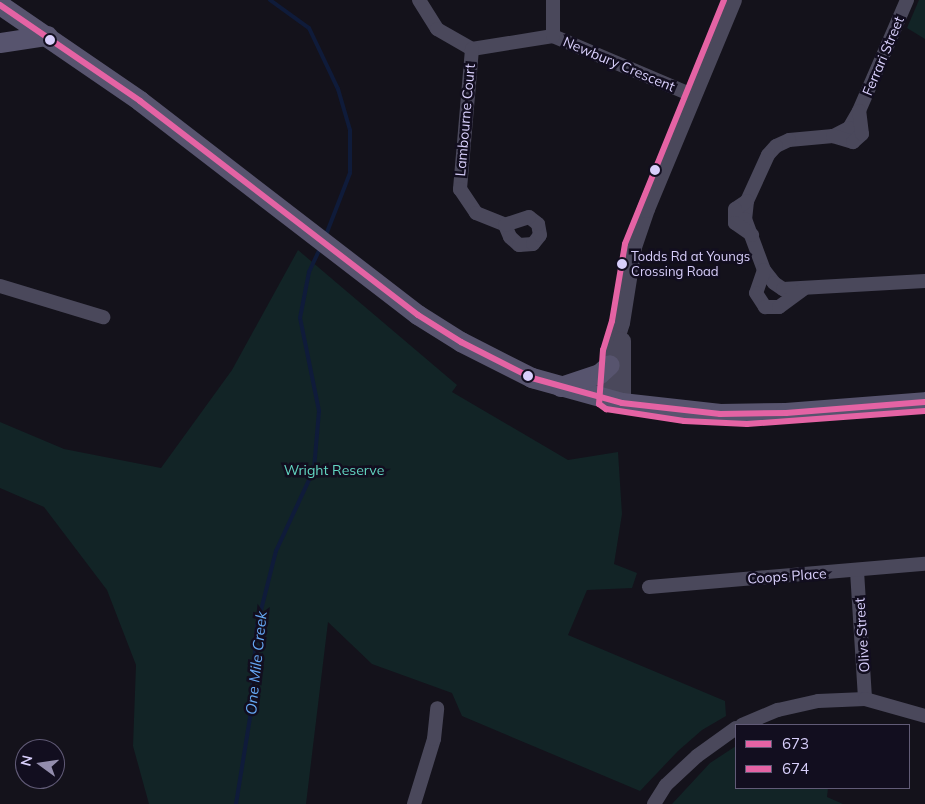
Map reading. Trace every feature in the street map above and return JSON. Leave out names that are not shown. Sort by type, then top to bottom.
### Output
[{"type":"main road","points":[[2,10],[47,36],[140,100],[418,315],[461,342],[532,378],[615,401],[685,412],[748,415],[925,402]]},
{"type":"main road","points":[[0,43],[47,36]]},
{"type":"main road","points":[[561,387],[600,374],[610,365]]},
{"type":"street","points":[[419,0],[437,29],[472,49]]},
{"type":"street","points":[[553,0],[553,36]]},
{"type":"street","points":[[615,401],[621,323],[633,247],[692,95],[733,0]]},
{"type":"street","name":"Ferrari Street","points":[[907,0],[859,111],[862,134],[853,142],[833,136],[789,140],[776,146],[768,155],[747,201],[736,209],[735,223],[753,235],[764,270],[774,284],[783,289],[925,281]]},
{"type":"street","name":"Newbury Crescent","points":[[472,49],[553,36],[692,95]]},
{"type":"street","name":"Lambourne Court","points":[[472,49],[460,189],[476,213],[506,225]]},
{"type":"street","points":[[764,270],[756,293],[765,307],[779,307],[804,288]]},
{"type":"street","points":[[0,286],[103,317]]},
{"type":"street","points":[[615,401],[610,365],[621,323]]},
{"type":"street","name":"Coops Place","points":[[649,587],[925,564]]},
{"type":"street","name":"Olive Street","points":[[857,571],[865,699]]},
{"type":"street","points":[[744,724],[778,710],[818,701],[865,699],[925,716]]},
{"type":"street","points":[[414,804],[434,739],[437,708]]},
{"type":"street","points":[[654,804],[666,785],[697,756],[735,729]]},
{"type":"green space","points":[[919,0],[925,0],[925,39],[907,28]]},
{"type":"green space","name":"Wright Reserve","points":[[298,250],[457,385],[452,392],[568,460],[618,452],[622,514],[614,564],[637,573],[632,588],[587,590],[568,635],[725,701],[726,716],[702,730],[678,751],[640,791],[462,716],[452,693],[372,664],[328,622],[306,804],[149,804],[133,746],[136,665],[107,590],[44,507],[0,488],[0,422],[64,449],[161,468],[232,370]]},
{"type":"green space","points":[[735,747],[735,789],[828,789],[827,797],[843,804],[672,804],[710,763]]},
{"type":"waterway","name":"One Mile Creek","points":[[270,0],[309,28],[338,89],[350,130],[350,173],[326,235]]},
{"type":"waterway","name":"One Mile Creek","points":[[236,804],[250,718],[257,626],[276,551],[314,469],[319,411],[300,318],[309,272],[321,246]]},
{"type":"transit line","name":"674","points":[[724,0],[625,244],[612,321],[603,350],[599,404],[606,409],[684,421],[747,424],[925,411]]},
{"type":"transit line","name":"673","points":[[0,5],[140,101],[418,315],[461,342],[532,378],[622,403],[720,414],[786,413],[925,402]]},
{"type":"place","name":"Todds Rd at Youngs Crossing Road","points":[[622,264]]}]
